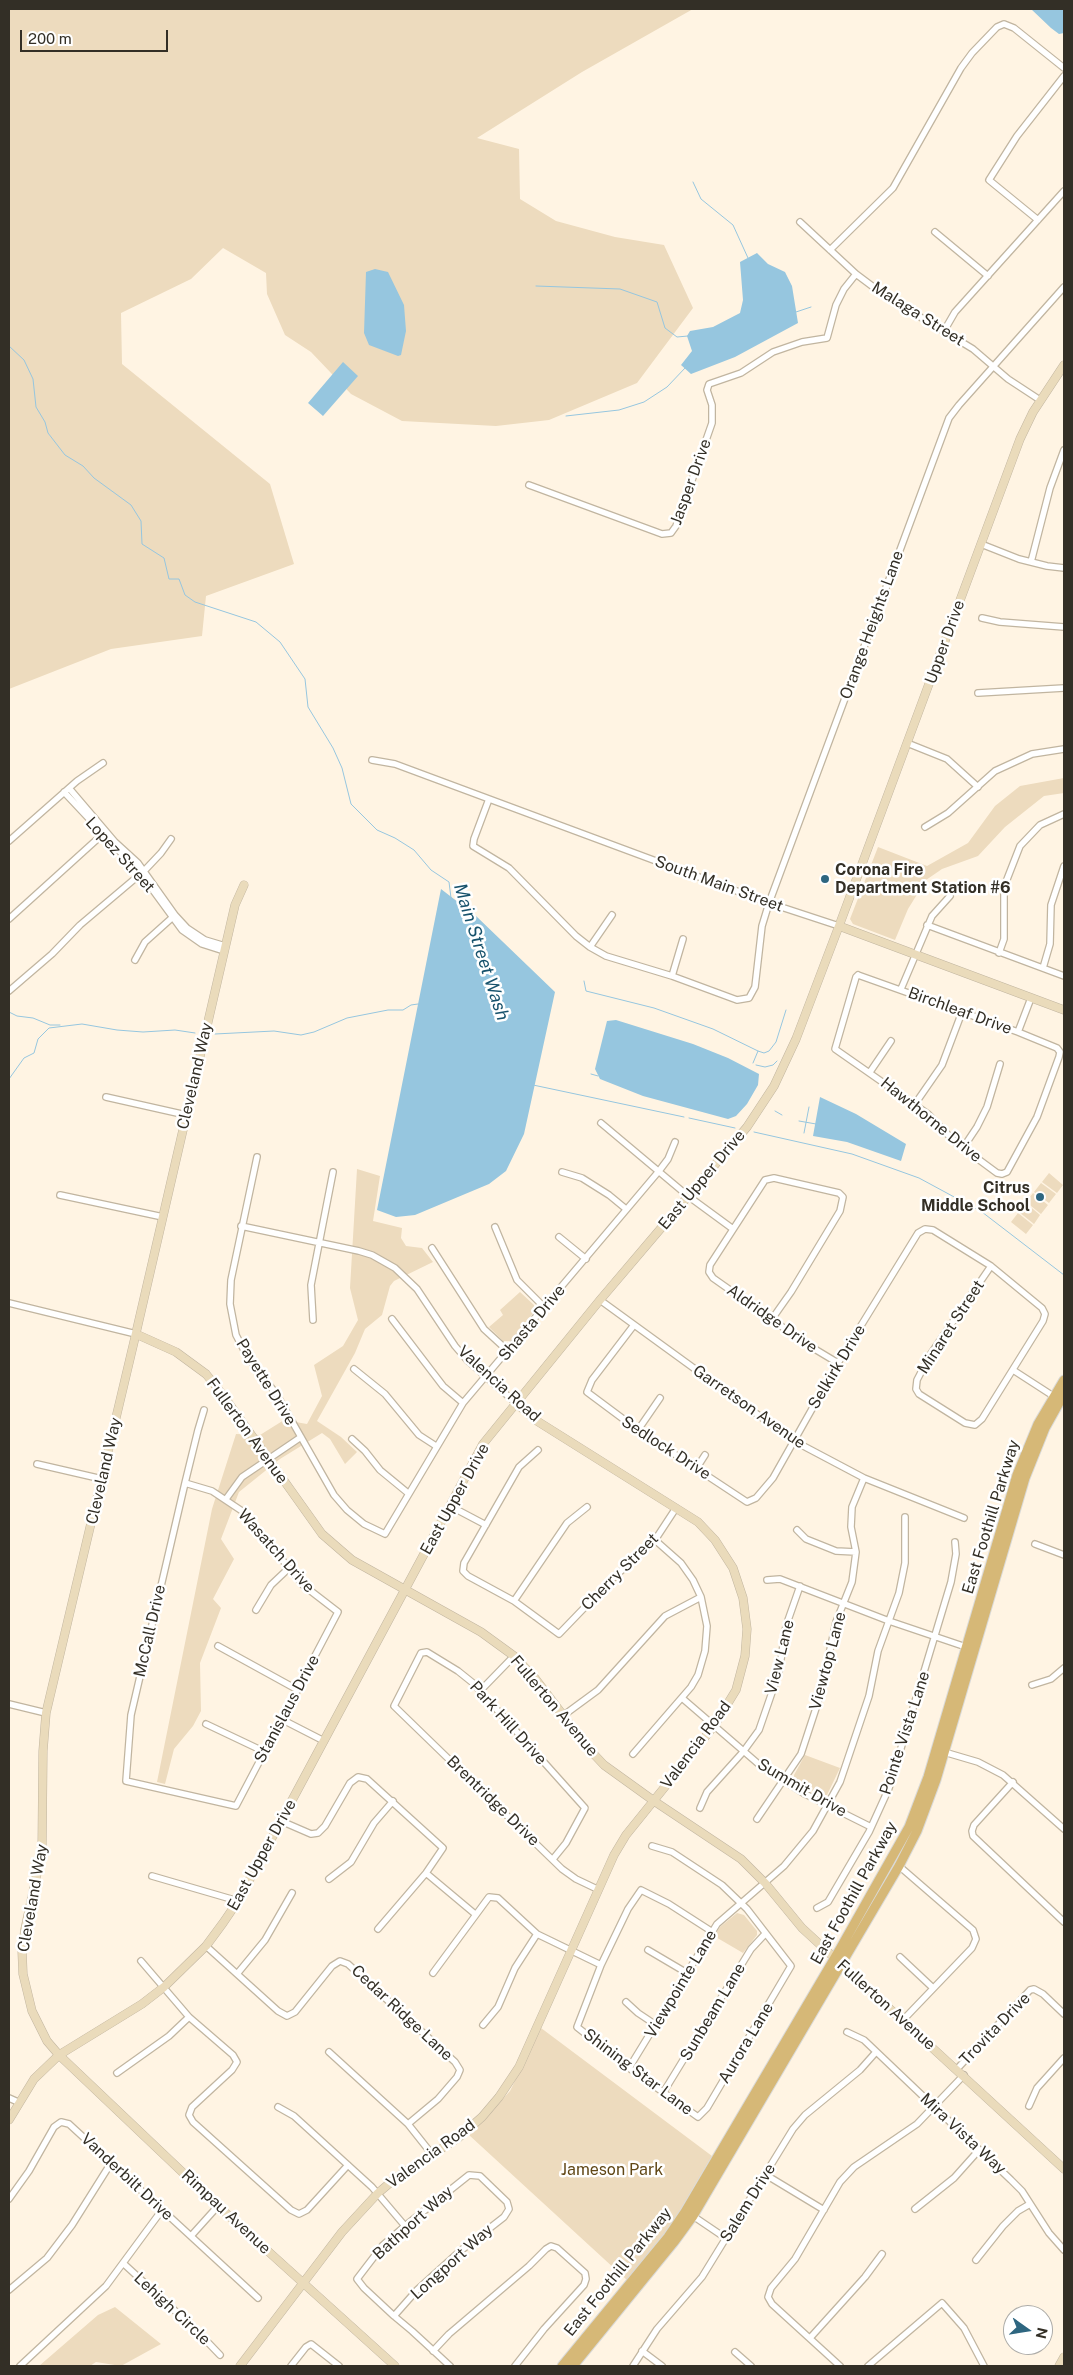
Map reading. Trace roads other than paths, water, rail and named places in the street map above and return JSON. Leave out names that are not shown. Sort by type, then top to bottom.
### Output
[{"type":"main road","name":"Upper Drive","points":[[839,926],[1020,439],[1040,400],[1064,366]]},
{"type":"main road","name":"Cleveland Way","points":[[59,2055],[47,2041],[32,2012],[23,1974],[22,1950],[42,1850],[43,1751],[46,1713],[136,1334],[224,948],[235,905],[244,886]]},
{"type":"main road","name":"South Main Street","points":[[839,926],[1064,1010]]},
{"type":"main road","name":"East Upper Drive","points":[[59,2055],[142,2004],[164,1987],[206,1946],[238,1901],[484,1444],[600,1300],[748,1126],[774,1086],[796,1040],[839,926]]},
{"type":"main road","name":"Fullerton Avenue","points":[[136,1334],[176,1352],[206,1374],[224,1395],[322,1534],[352,1560],[480,1632],[514,1656],[534,1677],[588,1748],[604,1765],[741,1859],[765,1882],[802,1928],[1064,2168]]},
{"type":"main road","name":"East Foothill Parkway","points":[[562,2366],[662,2244],[685,2212],[899,1866],[927,1806],[1025,1478],[1045,1428],[1061,1398],[1064,1380]]},
{"type":"main road","name":"East Foothill Parkway","points":[[573,2366],[693,2216],[838,1962],[892,1861],[916,1811],[928,1778],[1017,1475],[1038,1424],[1061,1398]]},
{"type":"main road","name":"Valencia Road","points":[[240,2366],[342,2232],[378,2193],[431,2153],[458,2138],[482,2117],[499,2097],[519,2067],[598,1889],[626,1835],[714,1726],[736,1690],[745,1656],[747,1629],[743,1598],[733,1568],[715,1540],[698,1522],[537,1421],[516,1403]]},
{"type":"main road","points":[[9,2120],[18,2102],[34,2079],[59,2055]]},
{"type":"main road","name":"Rimpau Avenue","points":[[59,2055],[218,2206],[394,2366]]},
{"type":"main road","points":[[1059,2366],[1064,2357]]},
{"type":"street","points":[[830,250],[893,188],[962,68],[997,27],[1004,24],[1014,28],[1064,68]]},
{"type":"street","points":[[1038,220],[989,180],[1017,136],[1064,76]]},
{"type":"street","points":[[944,331],[955,312],[1064,192]]},
{"type":"street","name":"Malaga Street","points":[[800,222],[856,274],[884,295],[973,349],[1008,379],[1040,400]]},
{"type":"street","points":[[935,232],[988,276]]},
{"type":"street","name":"Jasper Drive","points":[[529,485],[662,534],[671,533],[676,526],[710,432],[713,414],[707,390],[709,384],[741,373],[773,352],[802,342],[827,338],[833,312],[839,297],[856,274]]},
{"type":"street","name":"Orange Heights Lane","points":[[672,976],[737,1000],[749,998],[755,987],[762,926],[769,903],[949,418],[1064,287]]},
{"type":"street","points":[[1032,562],[1050,488],[1064,450]]},
{"type":"street","points":[[981,544],[1032,562],[1064,568]]},
{"type":"street","points":[[982,618],[1000,622],[1064,627]]},
{"type":"street","points":[[978,693],[1064,688]]},
{"type":"street","points":[[907,743],[947,759],[978,787]]},
{"type":"street","points":[[926,827],[948,814],[996,771],[1011,762],[1032,754],[1064,749]]},
{"type":"street","name":"South Main Street","points":[[372,760],[395,764],[769,903],[839,926]]},
{"type":"street","points":[[9,841],[66,790],[103,763]]},
{"type":"street","name":"Lopez Street","points":[[66,790],[104,833],[143,872],[173,916],[196,934],[224,948]]},
{"type":"street","points":[[489,799],[473,846],[505,864],[576,936],[590,947],[606,956],[672,976],[684,940]]},
{"type":"street","points":[[999,953],[1005,928],[1004,887],[1020,846],[1040,825],[1064,814]]},
{"type":"street","points":[[9,919],[104,833]]},
{"type":"street","points":[[9,991],[52,954],[87,919],[143,872],[171,839]]},
{"type":"street","points":[[1043,968],[1050,944],[1053,896],[1064,866]]},
{"type":"street","points":[[901,989],[927,925],[937,909],[950,896]]},
{"type":"street","points":[[590,947],[612,915]]},
{"type":"street","points":[[135,960],[146,942],[173,916]]},
{"type":"street","points":[[927,925],[1064,976]]},
{"type":"street","name":"Birchleaf Drive","points":[[835,1048],[858,975],[901,989],[1058,1048],[1060,1052],[1029,1135],[1007,1172],[1002,1174]]},
{"type":"street","points":[[1018,1032],[1031,998]]},
{"type":"street","points":[[914,1104],[942,1065],[962,1012]]},
{"type":"street","points":[[870,1072],[892,1041]]},
{"type":"street","name":"Hawthorne Drive","points":[[835,1048],[914,1104],[940,1124],[963,1148],[997,1173],[1002,1174]]},
{"type":"street","points":[[963,1148],[987,1107],[1000,1064]]},
{"type":"street","points":[[106,1097],[186,1115]]},
{"type":"street","points":[[601,1122],[688,1196],[733,1229],[765,1180],[774,1178],[833,1190],[843,1197],[840,1211],[791,1292],[772,1318]]},
{"type":"street","name":"Shasta Drive","points":[[385,1534],[408,1492],[463,1403],[659,1171],[668,1158],[675,1142]]},
{"type":"street","name":"Payette Drive","points":[[257,1157],[231,1280],[230,1304],[236,1334],[247,1356],[277,1395],[334,1495],[347,1510],[364,1524],[385,1534]]},
{"type":"street","points":[[313,1320],[311,1285],[333,1172]]},
{"type":"street","points":[[562,1172],[582,1178],[609,1195],[626,1209]]},
{"type":"street","points":[[60,1194],[163,1217]]},
{"type":"street","name":"Valencia Road","points":[[241,1226],[372,1255],[395,1268],[417,1289],[455,1346],[516,1403]]},
{"type":"street","points":[[495,1227],[517,1280],[545,1308]]},
{"type":"street","name":"Aldridge Drive","points":[[733,1229],[710,1265],[709,1272],[713,1278],[808,1345],[838,1363]]},
{"type":"street","name":"Selkirk Drive","points":[[747,1502],[756,1498],[772,1478],[838,1363],[918,1233],[925,1229],[933,1230],[991,1266]]},
{"type":"street","points":[[559,1237],[586,1259]]},
{"type":"street","points":[[432,1248],[484,1329],[508,1351]]},
{"type":"street","points":[[991,1266],[1042,1308],[1045,1314],[1043,1321],[1013,1370],[1061,1398]]},
{"type":"street","name":"Minaret Street","points":[[991,1266],[930,1355],[917,1380],[916,1388],[919,1394],[965,1423],[974,1425],[982,1419],[1013,1370]]},
{"type":"street","name":"Garretson Avenue","points":[[600,1300],[794,1441],[864,1478],[964,1518]]},
{"type":"street","points":[[9,1303],[136,1334]]},
{"type":"street","points":[[392,1319],[443,1386],[463,1403]]},
{"type":"street","name":"Sedlock Drive","points":[[634,1325],[592,1380],[587,1392],[593,1399],[638,1430],[747,1502]]},
{"type":"street","points":[[354,1369],[385,1394],[419,1435],[436,1446]]},
{"type":"street","points":[[638,1430],[660,1398]]},
{"type":"street","name":"McCall Drive","points":[[204,1410],[185,1482],[131,1715],[126,1781],[236,1806]]},
{"type":"street","points":[[226,1499],[242,1477],[301,1438]]},
{"type":"street","points":[[352,1439],[365,1451],[380,1470],[408,1492]]},
{"type":"street","points":[[538,1450],[519,1466],[464,1563],[463,1571],[474,1580],[514,1601],[567,1523],[588,1506]]},
{"type":"street","points":[[696,1469],[706,1455]]},
{"type":"street","points":[[37,1464],[102,1479]]},
{"type":"street","name":"Viewtop Lane","points":[[757,1819],[801,1754],[820,1696],[826,1676],[830,1641],[852,1582],[856,1552],[852,1528],[852,1507],[864,1478]]},
{"type":"street","name":"Wasatch Drive","points":[[185,1482],[212,1491],[226,1499],[255,1525],[303,1585],[338,1612]]},
{"type":"street","points":[[450,1506],[486,1525]]},
{"type":"street","name":"Cherry Street","points":[[514,1601],[559,1634],[611,1580],[655,1540],[676,1508]]},
{"type":"street","name":"Viewpointe Lane","points":[[629,2068],[656,2026],[711,1931],[784,1866],[802,1845],[828,1806],[840,1782],[854,1745],[869,1696],[878,1651],[899,1593],[905,1562],[905,1517]]},
{"type":"street","points":[[797,1530],[806,1539],[836,1551],[856,1552]]},
{"type":"street","points":[[633,1754],[682,1698],[698,1676],[705,1651],[707,1626],[701,1597],[693,1580],[681,1564],[655,1540]]},
{"type":"street","name":"Pointe Vista Lane","points":[[817,1908],[828,1902],[871,1827],[888,1788],[951,1582],[956,1542]]},
{"type":"street","points":[[1035,1544],[1064,1555]]},
{"type":"street","points":[[256,1610],[271,1585],[289,1568]]},
{"type":"street","points":[[767,1580],[780,1579],[935,1638],[966,1647]]},
{"type":"street","name":"View Lane","points":[[700,1808],[707,1792],[743,1752],[759,1730],[779,1672],[786,1626],[800,1586]]},
{"type":"street","points":[[564,1716],[598,1690],[665,1616],[701,1597]]},
{"type":"street","name":"Stanislaus Drive","points":[[236,1806],[283,1720],[338,1612]]},
{"type":"street","points":[[218,1646],[298,1690]]},
{"type":"street","name":"Park Hill Drive","points":[[394,1706],[421,1653],[427,1652],[458,1671],[480,1692],[585,1808],[566,1844],[553,1859]]},
{"type":"street","points":[[480,1692],[514,1656]]},
{"type":"street","points":[[1032,1685],[1051,1680],[1064,1668]]},
{"type":"street","name":"Summit Drive","points":[[682,1698],[743,1752],[784,1781],[828,1806],[871,1827]]},
{"type":"street","points":[[9,1704],[46,1713]]},
{"type":"street","name":"Brentridge Drive","points":[[394,1706],[553,1859],[576,1879],[598,1889]]},
{"type":"street","points":[[283,1720],[324,1741]]},
{"type":"street","points":[[206,1724],[265,1752]]},
{"type":"street","points":[[944,1752],[992,1768],[1013,1782],[1064,1829]]},
{"type":"street","points":[[281,1821],[311,1834],[318,1833],[325,1826],[350,1783],[358,1778],[367,1779],[443,1848],[426,1873],[378,1929]]},
{"type":"street","points":[[1013,1782],[974,1824],[972,1831],[976,1841],[1064,1922]]},
{"type":"street","points":[[329,1880],[351,1862],[374,1824],[393,1801]]},
{"type":"street","points":[[652,1846],[672,1852],[722,1884],[742,1903],[765,1934]]},
{"type":"street","points":[[899,1866],[976,1934],[975,1944],[972,1948],[903,2020]]},
{"type":"street","points":[[426,1873],[475,1914]]},
{"type":"street","points":[[152,1876],[238,1901]]},
{"type":"street","points":[[433,1972],[489,1896],[498,1898],[537,1934],[570,1952],[601,1965],[628,1909],[641,1890],[670,1904],[711,1931]]},
{"type":"street","points":[[206,1946],[237,1974],[265,1940],[292,1893]]},
{"type":"street","points":[[483,2025],[498,2007],[515,1968],[537,1934]]},
{"type":"street","name":"Aurora Lane","points":[[698,2117],[708,2108],[791,1966],[765,1934]]},
{"type":"street","name":"Sunbeam Lane","points":[[663,2093],[751,1949],[765,1934]]},
{"type":"street","points":[[648,1950],[687,1974]]},
{"type":"street","points":[[900,1957],[933,1988]]},
{"type":"street","points":[[141,1961],[189,2017],[232,2055],[237,2062],[232,2070],[192,2106],[189,2115],[193,2122],[284,2204],[299,2214],[307,2210],[348,2165]]},
{"type":"street","name":"Cedar Ridge Lane","points":[[237,1974],[278,2011],[287,2016],[295,2012],[332,1966],[340,1962],[348,1964],[455,2062],[460,2070],[457,2077],[438,2099],[408,2124]]},
{"type":"street","name":"Shining Star Lane","points":[[601,1965],[577,2026],[629,2068],[698,2117]]},
{"type":"street","name":"Trovita Drive","points":[[957,2069],[1026,1992],[1034,1989],[1043,1994],[1064,2014]]},
{"type":"street","points":[[626,2002],[656,2026]]},
{"type":"street","points":[[117,2073],[169,2036],[189,2017]]},
{"type":"street","name":"Mira Vista Way","points":[[847,2032],[864,2040],[1022,2192],[1049,2233],[1064,2250]]},
{"type":"street","points":[[329,2052],[408,2124],[431,2153]]},
{"type":"street","name":"Salem Drive","points":[[633,2366],[657,2329],[702,2277],[793,2129],[804,2115],[860,2070],[876,2052]]},
{"type":"street","points":[[1029,2106],[1037,2088],[1064,2058]]},
{"type":"street","points":[[840,2366],[772,2304],[768,2297],[770,2288],[795,2258],[840,2182],[854,2167],[917,2124],[964,2075]]},
{"type":"street","points":[[9,2098],[18,2102]]},
{"type":"street","points":[[278,2107],[294,2116],[378,2193],[405,2226]]},
{"type":"street","name":"Vanderbilt Drive","points":[[9,2199],[29,2171],[54,2126],[61,2122],[69,2124],[258,2298]]},
{"type":"street","points":[[915,2209],[954,2178],[979,2150]]},
{"type":"street","points":[[9,2290],[47,2258],[72,2225],[111,2163]]},
{"type":"street","name":"Longport Way","points":[[394,2316],[418,2290],[459,2252],[504,2217],[508,2209],[507,2202],[480,2176],[474,2174]]},
{"type":"street","name":"Bathport Way","points":[[394,2316],[357,2279],[383,2246],[405,2226],[463,2180],[474,2174]]},
{"type":"street","points":[[766,2175],[824,2210]]},
{"type":"street","points":[[976,2260],[1003,2226],[1018,2211],[1030,2204]]},
{"type":"street","points":[[191,2236],[218,2206]]},
{"type":"street","points":[[20,2366],[106,2286],[162,2210]]},
{"type":"street","points":[[693,2216],[727,2239]]},
{"type":"street","points":[[433,2351],[449,2334],[551,2246],[557,2248],[585,2273],[586,2279],[584,2285],[544,2329],[515,2366]]},
{"type":"street","points":[[810,2338],[865,2277],[882,2254]]},
{"type":"street","name":"Lehigh Circle","points":[[124,2264],[196,2330],[220,2355]]},
{"type":"street","points":[[868,2366],[942,2303],[964,2328],[984,2366]]},
{"type":"street","points":[[394,2316],[450,2366]]},
{"type":"street","points":[[291,2366],[306,2347],[311,2344],[339,2366]]},
{"type":"street","points":[[642,2352],[662,2366]]},
{"type":"street","points":[[735,2352],[751,2366]]},
{"type":"water","points":[[1031,9],[1064,9],[1064,33],[1059,34]]},
{"type":"water","points":[[757,253],[768,264],[785,272],[792,286],[798,323],[735,357],[691,374],[681,365],[692,351],[687,336],[690,331],[713,327],[740,313],[743,300],[740,262]]},
{"type":"water","points":[[375,269],[388,272],[404,305],[406,331],[401,355],[398,356],[369,345],[364,333],[366,272]]},
{"type":"water","points":[[343,362],[358,376],[323,416],[308,403]]},
{"type":"water","points":[[441,889],[476,916],[555,992],[524,1134],[506,1171],[489,1184],[415,1215],[396,1217],[377,1210]]},
{"type":"water","points":[[616,1020],[693,1044],[728,1058],[759,1074],[758,1085],[747,1104],[736,1116],[728,1119],[643,1096],[600,1079],[595,1069],[607,1021]]},
{"type":"water","points":[[820,1097],[856,1114],[906,1144],[901,1161],[847,1142],[813,1136]]},
{"type":"waterway","points":[[693,182],[701,199],[733,225],[748,258]]},
{"type":"waterway","points":[[536,286],[620,289],[657,302],[665,328],[677,337],[688,336]]},
{"type":"waterway","points":[[796,312],[811,307]]},
{"type":"waterway","name":"Main Street Wash","points":[[9,346],[24,360],[33,379],[36,407],[45,422],[48,433],[65,455],[83,466],[94,478],[131,505],[141,521],[142,544],[164,558],[169,579],[179,579],[185,595],[195,602],[256,622],[280,642],[305,679],[308,707],[333,748],[342,768],[351,804],[377,830],[395,838],[414,850],[431,870],[449,882],[451,898]]},
{"type":"waterway","points":[[566,416],[619,410],[644,402],[667,387],[686,367]]},
{"type":"waterway","points":[[584,981],[586,991],[654,1008],[713,1029],[758,1051]]},
{"type":"waterway","points":[[215,1034],[274,1031],[301,1035],[314,1032],[347,1018],[388,1010],[403,1010],[411,1005],[418,1004]]},
{"type":"waterway","points":[[753,1063],[758,1051],[764,1053],[769,1051],[776,1042],[786,1010]]},
{"type":"waterway","points":[[9,1012],[17,1016],[33,1018],[50,1025],[60,1025]]},
{"type":"waterway","points":[[9,1079],[24,1058],[34,1053],[38,1039],[49,1028],[82,1024],[117,1030],[143,1032],[175,1030],[195,1033]]},
{"type":"waterway","points":[[756,1065],[765,1067],[773,1065],[777,1061]]},
{"type":"waterway","points":[[591,1074],[598,1076]]},
{"type":"waterway","points":[[533,1085],[684,1117]]},
{"type":"waterway","points":[[804,1133],[809,1107]]},
{"type":"waterway","points":[[775,1111],[782,1115]]},
{"type":"waterway","points":[[689,1118],[735,1128]]},
{"type":"waterway","points":[[799,1121],[816,1124]]},
{"type":"waterway","points":[[754,1132],[852,1154],[919,1178],[982,1212],[1064,1275]]},
{"type":"place","name":"Corona Fire Department Station #6","points":[[825,879]]},
{"type":"place","name":"Citrus Middle School","points":[[1040,1197]]},
{"type":"park label","name":"Jameson Park","points":[[612,2170]]}]
